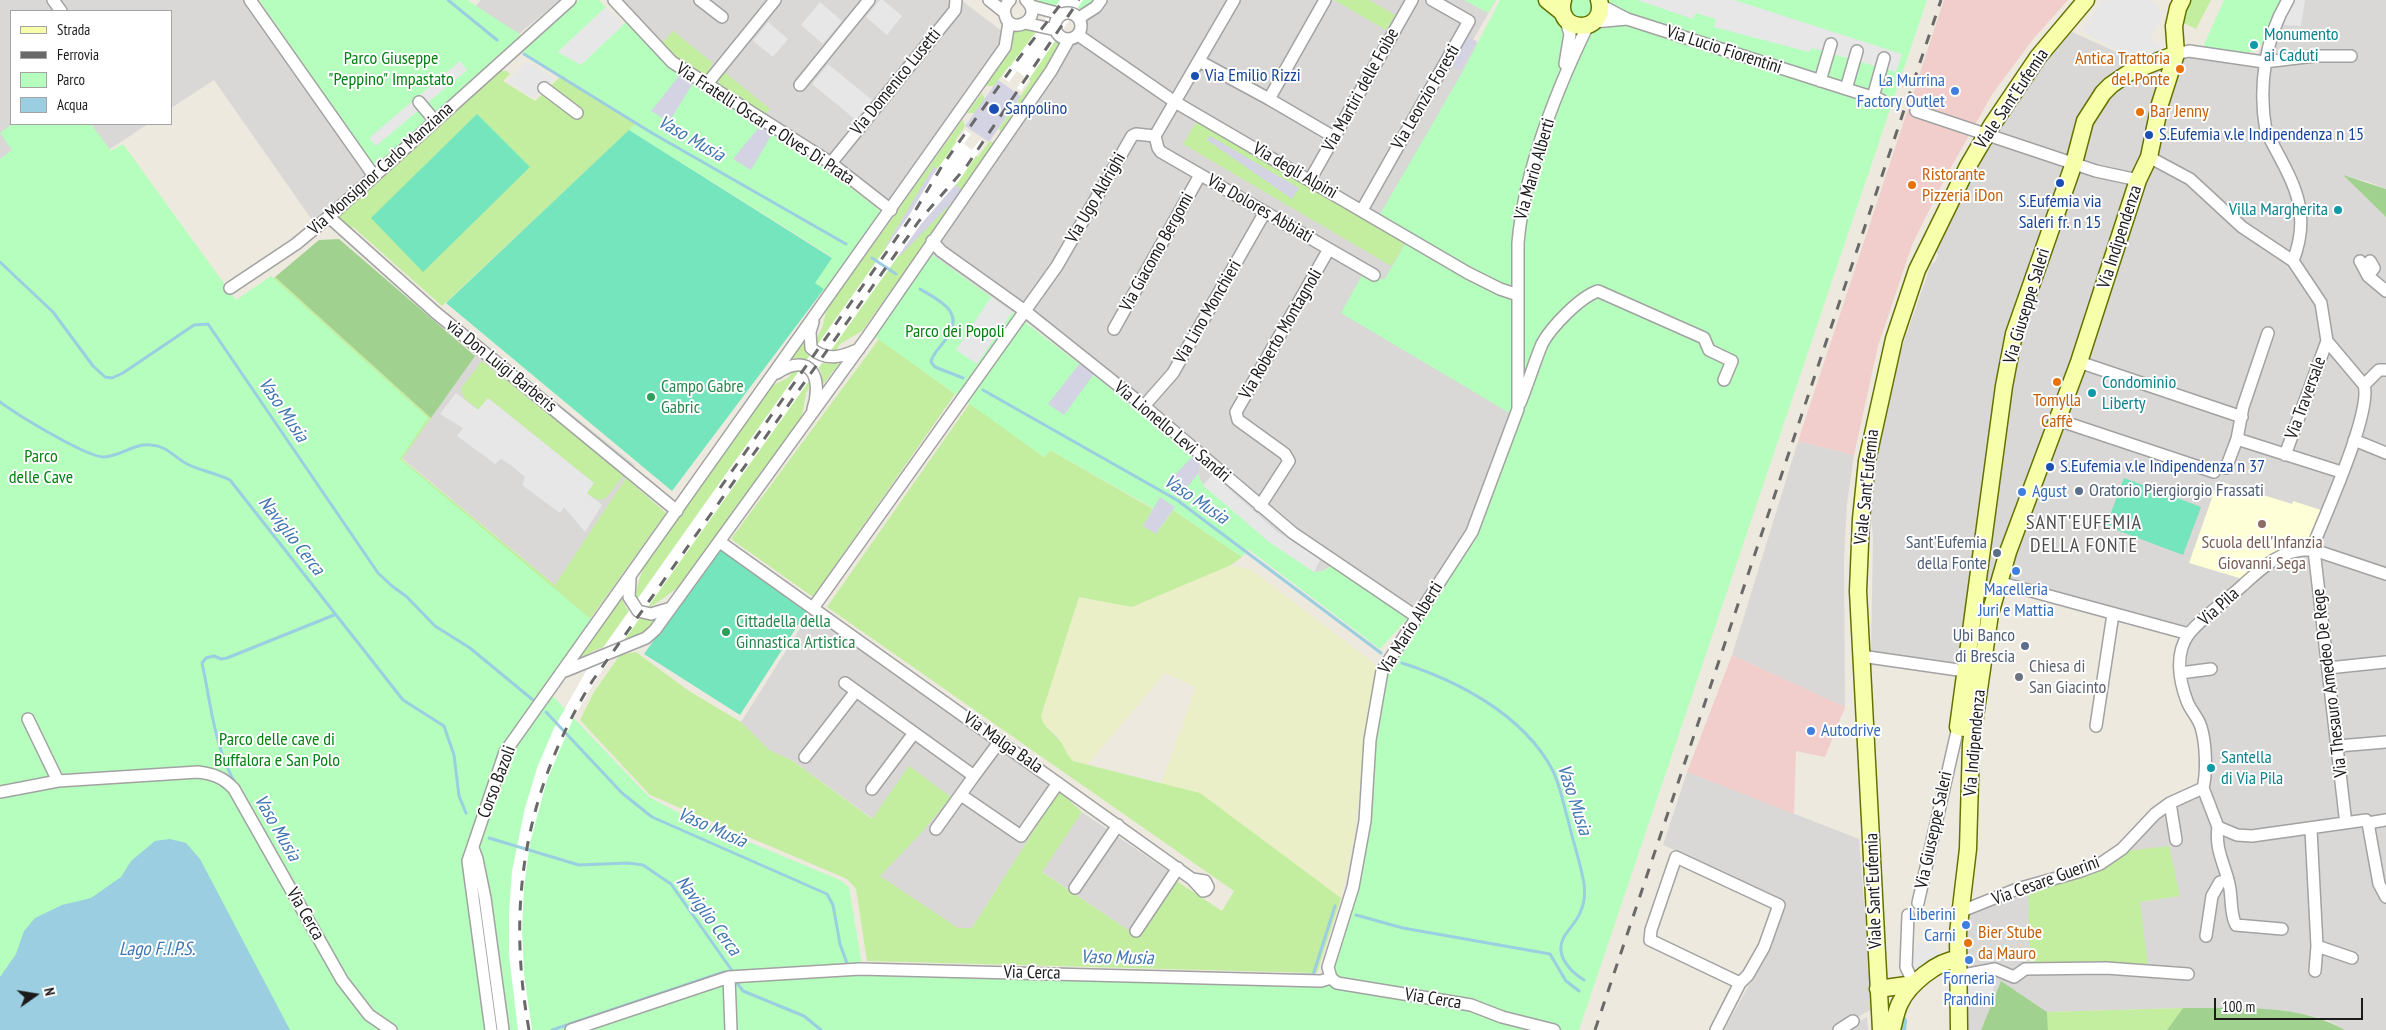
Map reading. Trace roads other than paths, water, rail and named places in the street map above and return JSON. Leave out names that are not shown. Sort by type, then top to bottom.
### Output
[{"type":"street","points":[[250,0],[374,176]]},
{"type":"street","name":"Via Monsignor Carlo Manziana","points":[[230,288],[296,244],[329,217],[570,0]]},
{"type":"street","name":"Via Fratelli Oscar e Olves Di Prata","points":[[614,0],[672,62],[831,163],[891,210]]},
{"type":"street","points":[[700,0],[722,17]]},
{"type":"street","points":[[706,85],[775,0]]},
{"type":"street","points":[[800,85],[869,0]]},
{"type":"street","name":"Via Domenico Lusetti","points":[[831,163],[955,10],[956,0]]},
{"type":"street","points":[[989,0],[1017,25],[1026,23],[1056,30]]},
{"type":"street","points":[[891,210],[1005,48],[1010,0]]},
{"type":"street","points":[[1079,18],[1096,6],[1100,0]]},
{"type":"street","points":[[1156,136],[1234,0]]},
{"type":"street","points":[[1269,99],[1325,0]]},
{"type":"street","name":"Via Martiri delle Foibe","points":[[1310,180],[1412,0]]},
{"type":"street","name":"Via Leonzio Foresti","points":[[1362,210],[1469,22],[1432,0]]},
{"type":"street","points":[[1547,0],[1563,10],[1575,26],[1591,23],[1600,11],[1600,2]]},
{"type":"street","name":"Viale Sant'Eufemia","points":[[1881,1030],[1858,591],[1861,518],[1867,461],[1894,339],[1917,270],[1938,225],[1986,135],[2038,57],[2086,0]]},
{"type":"street","points":[[2182,0],[2174,26],[2176,54],[2189,51],[2264,62],[2315,56],[2351,56]]},
{"type":"street","points":[[2288,0],[2275,24],[2264,62],[2264,118],[2266,131],[2300,204],[2302,226],[2293,261]]},
{"type":"street","name":"Via Lucio Fiorentini","points":[[1600,2],[1627,19],[1877,99],[1884,58]]},
{"type":"street","points":[[1026,23],[1031,17],[1029,3],[1061,14]]},
{"type":"street","name":"Via Mario Alberti","points":[[1518,409],[1518,243],[1520,216],[1525,194],[1562,81],[1570,39],[1563,10]]},
{"type":"street","points":[[1073,37],[1060,37],[1056,30],[1057,18],[1061,14],[1068,12],[1079,18]]},
{"type":"street","points":[[564,672],[646,638],[655,630],[860,349],[1073,37],[1081,30],[1079,18]]},
{"type":"street","name":"Via Lucio Fiorentini","points":[[1591,23],[1627,19]]},
{"type":"street","name":"Via Mario Alberti","points":[[1562,81],[1591,23]]},
{"type":"street","name":"Via degli Alpini","points":[[1073,37],[1175,102],[1468,273],[1500,289],[1518,295]]},
{"type":"street","points":[[1820,81],[1831,44]]},
{"type":"street","points":[[1846,89],[1857,51]]},
{"type":"street","name":"Via Indipendenza","points":[[1959,1030],[1958,959],[1968,848],[1966,728],[1982,613],[1998,582],[2079,362],[2138,180],[2149,156],[2160,104],[2176,54]]},
{"type":"street","name":"Via Giuseppe Saleri","points":[[1918,903],[1966,728],[1964,671],[1982,613],[2004,386],[2014,334],[2074,163],[2086,122],[2103,93],[2130,72],[2176,54]]},
{"type":"street","points":[[1199,61],[1334,137]]},
{"type":"street","points":[[544,88],[577,114]]},
{"type":"street","points":[[420,102],[435,121]]},
{"type":"street","points":[[1916,111],[2096,171],[2138,180]]},
{"type":"street","name":"Via Ugo Aldrighi","points":[[1025,311],[1057,266],[1132,136],[1136,134],[1156,136]]},
{"type":"street","name":"Via Dolores Abbiati","points":[[1156,136],[1158,148],[1162,152],[1374,275]]},
{"type":"street","points":[[2149,156],[2190,179],[2242,227],[2293,261],[2320,303],[2327,341],[2364,385],[2366,391],[2365,403],[2354,440],[2314,550],[2386,574]]},
{"type":"street","name":"Via Giacomo Bergomi","points":[[1114,329],[1200,175]]},
{"type":"street","name":"Corso Bazoli","points":[[491,1030],[468,861],[505,752],[564,672],[891,210]]},
{"type":"street","name":"Via Lino Monchieri","points":[[1144,406],[1173,373],[1265,212]]},
{"type":"street","name":"via Don Luigi Barberis","points":[[329,217],[435,312],[677,511]]},
{"type":"street","name":"Via Lionello Levi Sandri","points":[[932,241],[941,252],[1025,311],[1144,406],[1292,532],[1417,617]]},
{"type":"street","name":"Via Roberto Montagnoli","points":[[1260,506],[1289,461],[1285,454],[1238,420],[1236,412],[1329,249]]},
{"type":"street","points":[[2365,261],[2368,276],[2386,291]]},
{"type":"street","name":"Via Mario Alberti","points":[[1331,978],[1328,967],[1352,887],[1365,821],[1370,740],[1377,689],[1382,671],[1472,532],[1543,343],[1566,314],[1590,294],[1598,291],[1704,338],[1709,350],[1732,360],[1724,380]]},
{"type":"street","points":[[813,608],[1025,311]]},
{"type":"street","points":[[814,318],[810,339],[811,348],[819,355],[827,358],[837,357],[860,349]]},
{"type":"street","points":[[2226,468],[2237,439],[2243,407],[2268,333]]},
{"type":"street","name":"Via Traversale","points":[[2285,455],[2327,341]]},
{"type":"street","points":[[2079,362],[2242,417]]},
{"type":"street","points":[[773,376],[786,367],[796,364],[810,368],[815,374],[816,389],[811,415]]},
{"type":"street","points":[[2364,385],[2379,370],[2386,370]]},
{"type":"street","points":[[2058,420],[2214,472]]},
{"type":"street","points":[[2237,439],[2341,472]]},
{"type":"street","points":[[2354,440],[2386,453]]},
{"type":"street","name":"Via Malga Bala","points":[[720,542],[1192,878]]},
{"type":"street","name":"Via Pila","points":[[2203,788],[2206,776],[2202,728],[2187,702],[2180,673],[2180,649],[2189,634],[2256,574],[2284,553],[2302,549],[2314,550]]},
{"type":"street","name":"Via Thesauro Amedeo De Rege","points":[[2314,550],[2345,816]]},
{"type":"street","points":[[631,576],[629,597],[638,611],[651,614],[672,607]]},
{"type":"street","points":[[1998,582],[2189,634]]},
{"type":"street","points":[[2096,726],[2113,614]]},
{"type":"street","points":[[1861,656],[1964,671]]},
{"type":"street","points":[[2328,668],[2386,662]]},
{"type":"street","points":[[2180,673],[2211,669]]},
{"type":"street","points":[[845,683],[974,776]]},
{"type":"street","points":[[805,757],[856,691]]},
{"type":"street","points":[[28,719],[58,781]]},
{"type":"street","points":[[872,789],[914,733]]},
{"type":"street","points":[[936,829],[1000,741]]},
{"type":"street","points":[[2338,746],[2386,742]]},
{"type":"street","name":"Via Cerca","points":[[0,792],[58,781],[198,772],[213,774],[226,780],[234,789],[342,980],[369,1015],[390,1030]]},
{"type":"street","points":[[961,795],[1021,836],[1058,783]]},
{"type":"street","points":[[2203,788],[2218,827],[2220,860],[2228,880],[2232,918],[2236,925],[2282,929]]},
{"type":"street","name":"Via Cesare Guerini","points":[[1961,910],[1967,910],[2017,889],[2100,864],[2122,849],[2155,814],[2170,802],[2203,788]]},
{"type":"street","points":[[2170,802],[2176,840]]},
{"type":"street","points":[[2218,827],[2237,835],[2252,836],[2311,830],[2366,820],[2368,823],[2386,820]]},
{"type":"street","points":[[2368,823],[2379,884],[2386,897]]},
{"type":"street","points":[[1075,888],[1118,825]]},
{"type":"street","points":[[2311,830],[2317,946],[2315,971]]},
{"type":"street","points":[[474,843],[485,898],[503,1030]]},
{"type":"street","points":[[1716,1030],[1740,983],[1748,976],[1764,947],[1779,905],[1676,857],[1651,930],[1650,940],[1740,983]]},
{"type":"street","points":[[1136,931],[1178,868]]},
{"type":"street","points":[[2206,936],[2212,896],[2220,882],[2228,880]]},
{"type":"street","points":[[1908,915],[1906,967],[1914,984]]},
{"type":"street","points":[[2317,946],[2352,958]]},
{"type":"street","points":[[1892,1030],[1900,1003],[1914,984],[1941,964],[1958,959]]},
{"type":"street","points":[[1958,976],[1994,969],[2014,977],[2025,969],[2106,968],[2188,974]]},
{"type":"street","name":"Via Cerca","points":[[571,1030],[729,977],[860,969],[1321,981],[1331,978],[1337,983],[1471,1005],[1502,1017],[1548,1029]]},
{"type":"street","points":[[729,977],[731,1030]]},
{"type":"street","points":[[1878,989],[1914,984]]},
{"type":"street","points":[[1502,1017],[1509,1030]]},
{"type":"street","points":[[1839,1030],[1853,1020]]},
{"type":"water","name":"Lago F.I.P.S.","points":[[170,839],[186,843],[200,859],[290,1030],[0,1030],[0,977],[16,954],[24,931],[35,918],[62,905],[91,898],[121,877],[131,861],[155,841]]},
{"type":"waterway","name":"Vaso Musia","points":[[448,0],[497,40]]},
{"type":"waterway","name":"Vaso Musia","points":[[524,54],[652,133],[846,244]]},
{"type":"waterway","name":"Vaso Musia","points":[[872,258],[896,274]]},
{"type":"waterway","name":"Vaso Musia","points":[[0,262],[53,312],[93,366],[105,377],[112,378],[123,373],[194,325],[208,324],[378,573],[407,597],[435,626],[470,648],[533,700]]},
{"type":"waterway","name":"Vaso Musia","points":[[920,289],[942,303],[952,314],[951,330],[933,355],[931,362],[935,367],[963,378]]},
{"type":"waterway","name":"Vaso Musia","points":[[983,390],[1177,500],[1381,653]]},
{"type":"waterway","name":"Naviglio Cerca","points":[[0,402],[51,434],[95,455],[104,457],[139,446],[157,446],[187,464],[230,480],[403,700],[444,726],[454,755],[459,796],[466,813]]},
{"type":"waterway","name":"Vaso Musia","points":[[235,783],[218,740],[202,663],[206,658],[214,656],[221,659],[227,658],[334,615]]},
{"type":"waterway","name":"Vaso Musia","points":[[1402,663],[1445,679],[1487,702],[1524,732],[1539,749],[1552,769],[1561,794],[1584,883],[1582,909],[1563,939],[1561,951],[1566,963],[1574,973],[1584,980]]},
{"type":"waterway","name":"Vaso Musia","points":[[546,712],[622,793],[652,817],[827,894],[833,905],[840,944],[848,966]]},
{"type":"waterway","name":"Naviglio Cerca","points":[[489,838],[579,865],[628,863],[643,865],[671,884],[733,972]]},
{"type":"waterway","name":"Vaso Musia","points":[[1291,975],[1313,975],[1335,906]]},
{"type":"waterway","name":"Vaso Musia","points":[[1356,915],[1403,928],[1550,954],[1566,981],[1579,991]]},
{"type":"waterway","name":"Vaso Musia","points":[[552,1030],[724,972],[777,969]]},
{"type":"waterway","name":"Naviglio Cerca","points":[[737,983],[743,991],[804,1016],[821,1030]]},
{"type":"waterway","points":[[1901,1030],[1902,1021]]},
{"type":"railway","points":[[720,488],[912,216],[942,166],[1019,58],[1064,0]]},
{"type":"railway","points":[[529,1030],[522,983],[521,892],[527,849],[537,806],[551,763],[570,721],[593,680],[919,221],[966,167],[1079,0]]},
{"type":"railway","points":[[1595,1030],[1941,0]]},
{"type":"place","name":"Monumento ai Caduti","points":[[2254,45]]},
{"type":"place","name":"Antica Trattoria del Ponte","points":[[2180,69]]},
{"type":"place","name":"Via Emilio Rizzi","points":[[1195,76]]},
{"type":"place","name":"La Murrina Factory Outlet","points":[[1955,91]]},
{"type":"place","name":"Sanpolino","points":[[994,109]]},
{"type":"place","name":"Bar Jenny","points":[[2140,112]]},
{"type":"place","name":"S.Eufemia v.le Indipendenza n 15","points":[[2149,135]]},
{"type":"place","name":"S.Eufemia via Saleri fr. n 15","points":[[2060,183]]},
{"type":"place","name":"Ristorante Pizzeria iDon","points":[[1912,185]]},
{"type":"place","name":"Villa Margherita","points":[[2338,210]]},
{"type":"place","name":"Tomylla Caffè","points":[[2057,382]]},
{"type":"place","name":"Condominio Liberty","points":[[2092,393]]},
{"type":"place","name":"Campo Gabre Gabric","points":[[651,397]]},
{"type":"place","name":"S.Eufemia v.le Indipendenza n 37","points":[[2050,467]]},
{"type":"place","name":"Oratorio Piergiorgio Frassati","points":[[2079,491]]},
{"type":"place","name":"Agust","points":[[2022,492]]},
{"type":"place","name":"Scuola dell'Infanzia Giovanni Sega","points":[[2262,524]]},
{"type":"place","name":"Sant'Eufemia della Fonte","points":[[1997,553]]},
{"type":"place","name":"Macelleria Juri e Mattia","points":[[2016,571]]},
{"type":"place","name":"Cittadella della Ginnastica Artistica","points":[[726,632]]},
{"type":"place","name":"Ubi Banco di Brescia","points":[[2025,646]]},
{"type":"place","name":"Chiesa di San Giacinto","points":[[2019,677]]},
{"type":"place","name":"Autodrive","points":[[1811,731]]},
{"type":"place","name":"Santella di Via Pila","points":[[2211,768]]},
{"type":"place","name":"Liberini Carni","points":[[1966,925]]},
{"type":"place","name":"Bier Stube da Mauro","points":[[1968,943]]},
{"type":"place","name":"Forneria Prandini","points":[[1969,960]]},
{"type":"district","name":"SANT'EUFEMIA DELLA FONTE","points":[[2084,534]]},
{"type":"park label","name":"Parco Giuseppe \"Peppino\" Impastato","points":[[391,69]]},
{"type":"park label","name":"Parco dei Popoli","points":[[955,332]]},
{"type":"park label","name":"Parco delle Cave","points":[[41,467]]},
{"type":"park label","name":"Parco delle cave di Buffalora e San Polo","points":[[277,750]]}]
